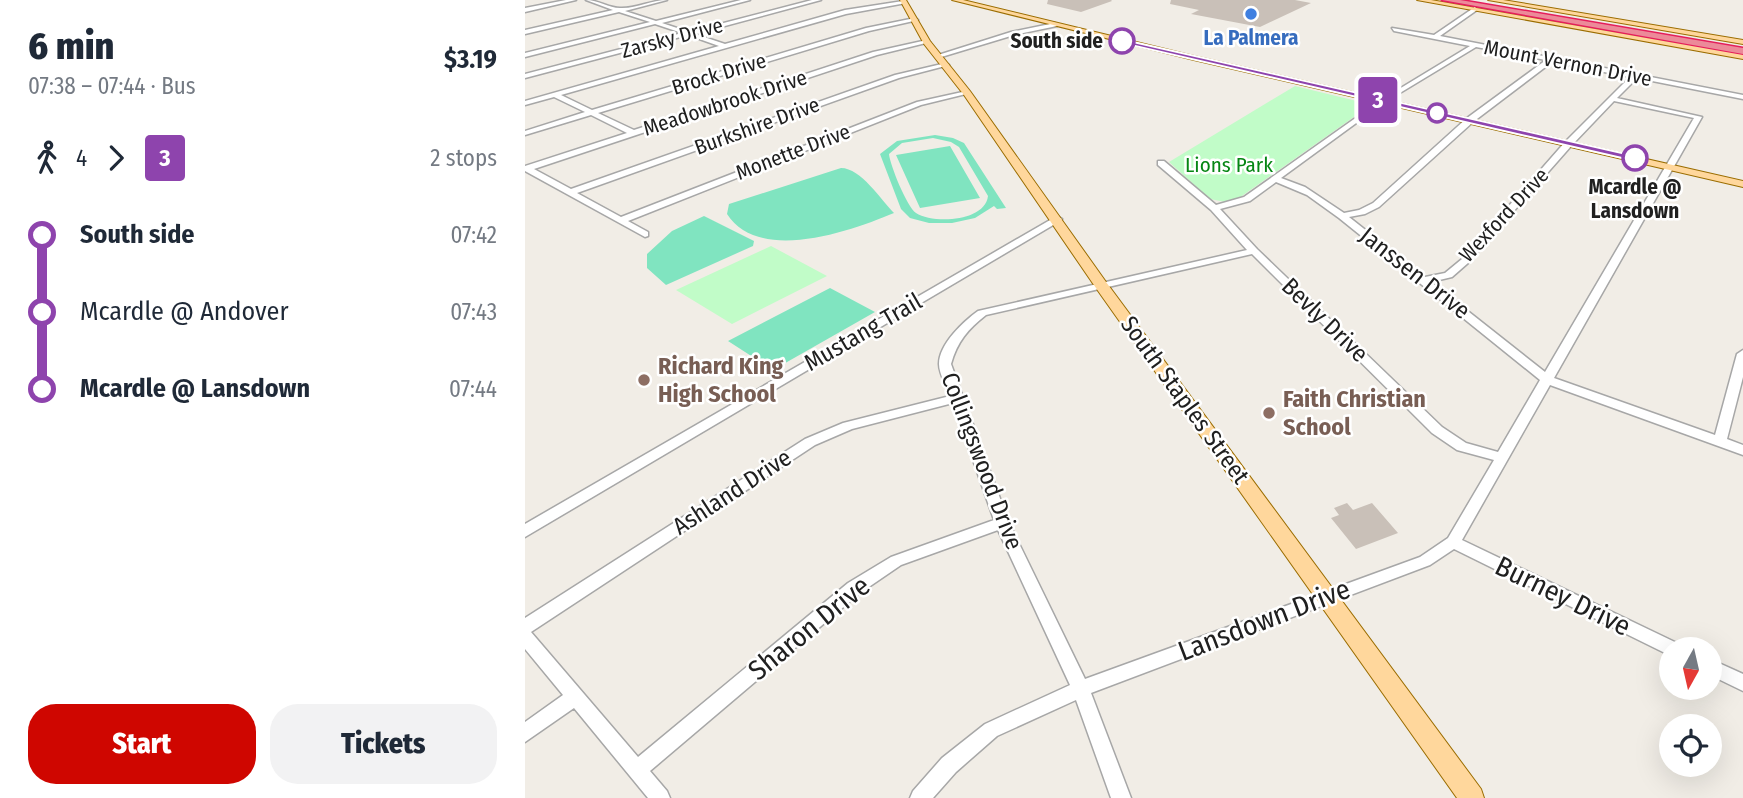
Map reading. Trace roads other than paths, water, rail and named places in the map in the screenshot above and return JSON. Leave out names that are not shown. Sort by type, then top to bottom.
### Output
[{"type":"highway","points":[[1446,0],[1743,50]]},
{"type":"highway","points":[[1466,0],[1743,50]]},
{"type":"highway","points":[[1571,27],[1743,50]]},
{"type":"main road","points":[[955,0],[1743,184]]},
{"type":"main road","points":[[1420,0],[1571,27]]},
{"type":"main road","points":[[1491,0],[1743,50]]},
{"type":"main road","name":"South Staples Street","points":[[909,8],[927,42],[967,93],[1101,285],[1472,798]]},
{"type":"street","points":[[525,10],[573,0]]},
{"type":"street","points":[[589,0],[726,47]]},
{"type":"street","points":[[525,32],[664,0]]},
{"type":"street","points":[[525,55],[747,0]]},
{"type":"street","name":"Zarsky Drive","points":[[525,76],[818,0]]},
{"type":"street","points":[[525,103],[845,12],[909,8]]},
{"type":"street","name":"Brock Drive","points":[[525,133],[868,29],[909,8]]},
{"type":"street","points":[[1435,37],[1475,9]]},
{"type":"street","name":"Burkshire Drive","points":[[569,193],[1012,33],[1055,25]]},
{"type":"street","name":"Mount Vernon Drive","points":[[1394,29],[1743,97]]},
{"type":"street","name":"Meadowbrook Drive","points":[[526,168],[875,52],[927,42]]},
{"type":"street","points":[[1214,208],[1247,199],[1383,101],[1475,45]]},
{"type":"street","points":[[1342,216],[1362,212],[1376,205],[1470,120],[1552,60]]},
{"type":"street","name":"Wexford Drive","points":[[1424,280],[1448,275],[1465,261],[1569,143],[1635,76]]},
{"type":"street","name":"Monette Drive","points":[[621,220],[919,103],[967,93]]},
{"type":"street","points":[[555,95],[634,133]]},
{"type":"street","name":"Lansdown Drive","points":[[920,798],[949,765],[991,730],[1081,689],[1425,561],[1453,542],[1698,117],[1613,99]]},
{"type":"street","name":"Bevly Drive","points":[[1161,163],[1214,208],[1254,251],[1437,430],[1462,447],[1501,457]]},
{"type":"street","points":[[526,168],[645,234]]},
{"type":"street","name":"Janssen Drive","points":[[1274,179],[1309,192],[1342,216],[1548,380]]},
{"type":"street","name":"Mustang Trail","points":[[525,531],[1057,219]]},
{"type":"street","name":"Collingswood Drive","points":[[1121,798],[1081,689],[1002,523],[945,364],[950,345],[960,329],[982,313],[1254,251]]},
{"type":"street","points":[[1720,442],[1743,354]]},
{"type":"street","points":[[1548,380],[1743,450]]},
{"type":"street","name":"Ashland Drive","points":[[525,627],[810,442],[848,426],[958,398]]},
{"type":"street","name":"Sharon Drive","points":[[637,770],[855,587],[895,561],[1002,523]]},
{"type":"street","name":"Burney Drive","points":[[1453,542],[1659,642]]},
{"type":"street","points":[[525,637],[660,798]]},
{"type":"street","points":[[1722,673],[1743,683]]},
{"type":"street","points":[[525,733],[575,696]]},
{"type":"place","name":"La Palmera","points":[[1251,14]]},
{"type":"place","name":"South side","points":[[1122,41]]},
{"type":"place","name":"Mcardle @ Lansdown","points":[[1635,158]]},
{"type":"place","name":"Richard King High School","points":[[644,380]]},
{"type":"place","name":"Faith Christian School","points":[[1269,413]]},
{"type":"park label","name":"Lions Park","points":[[1229,165]]}]
